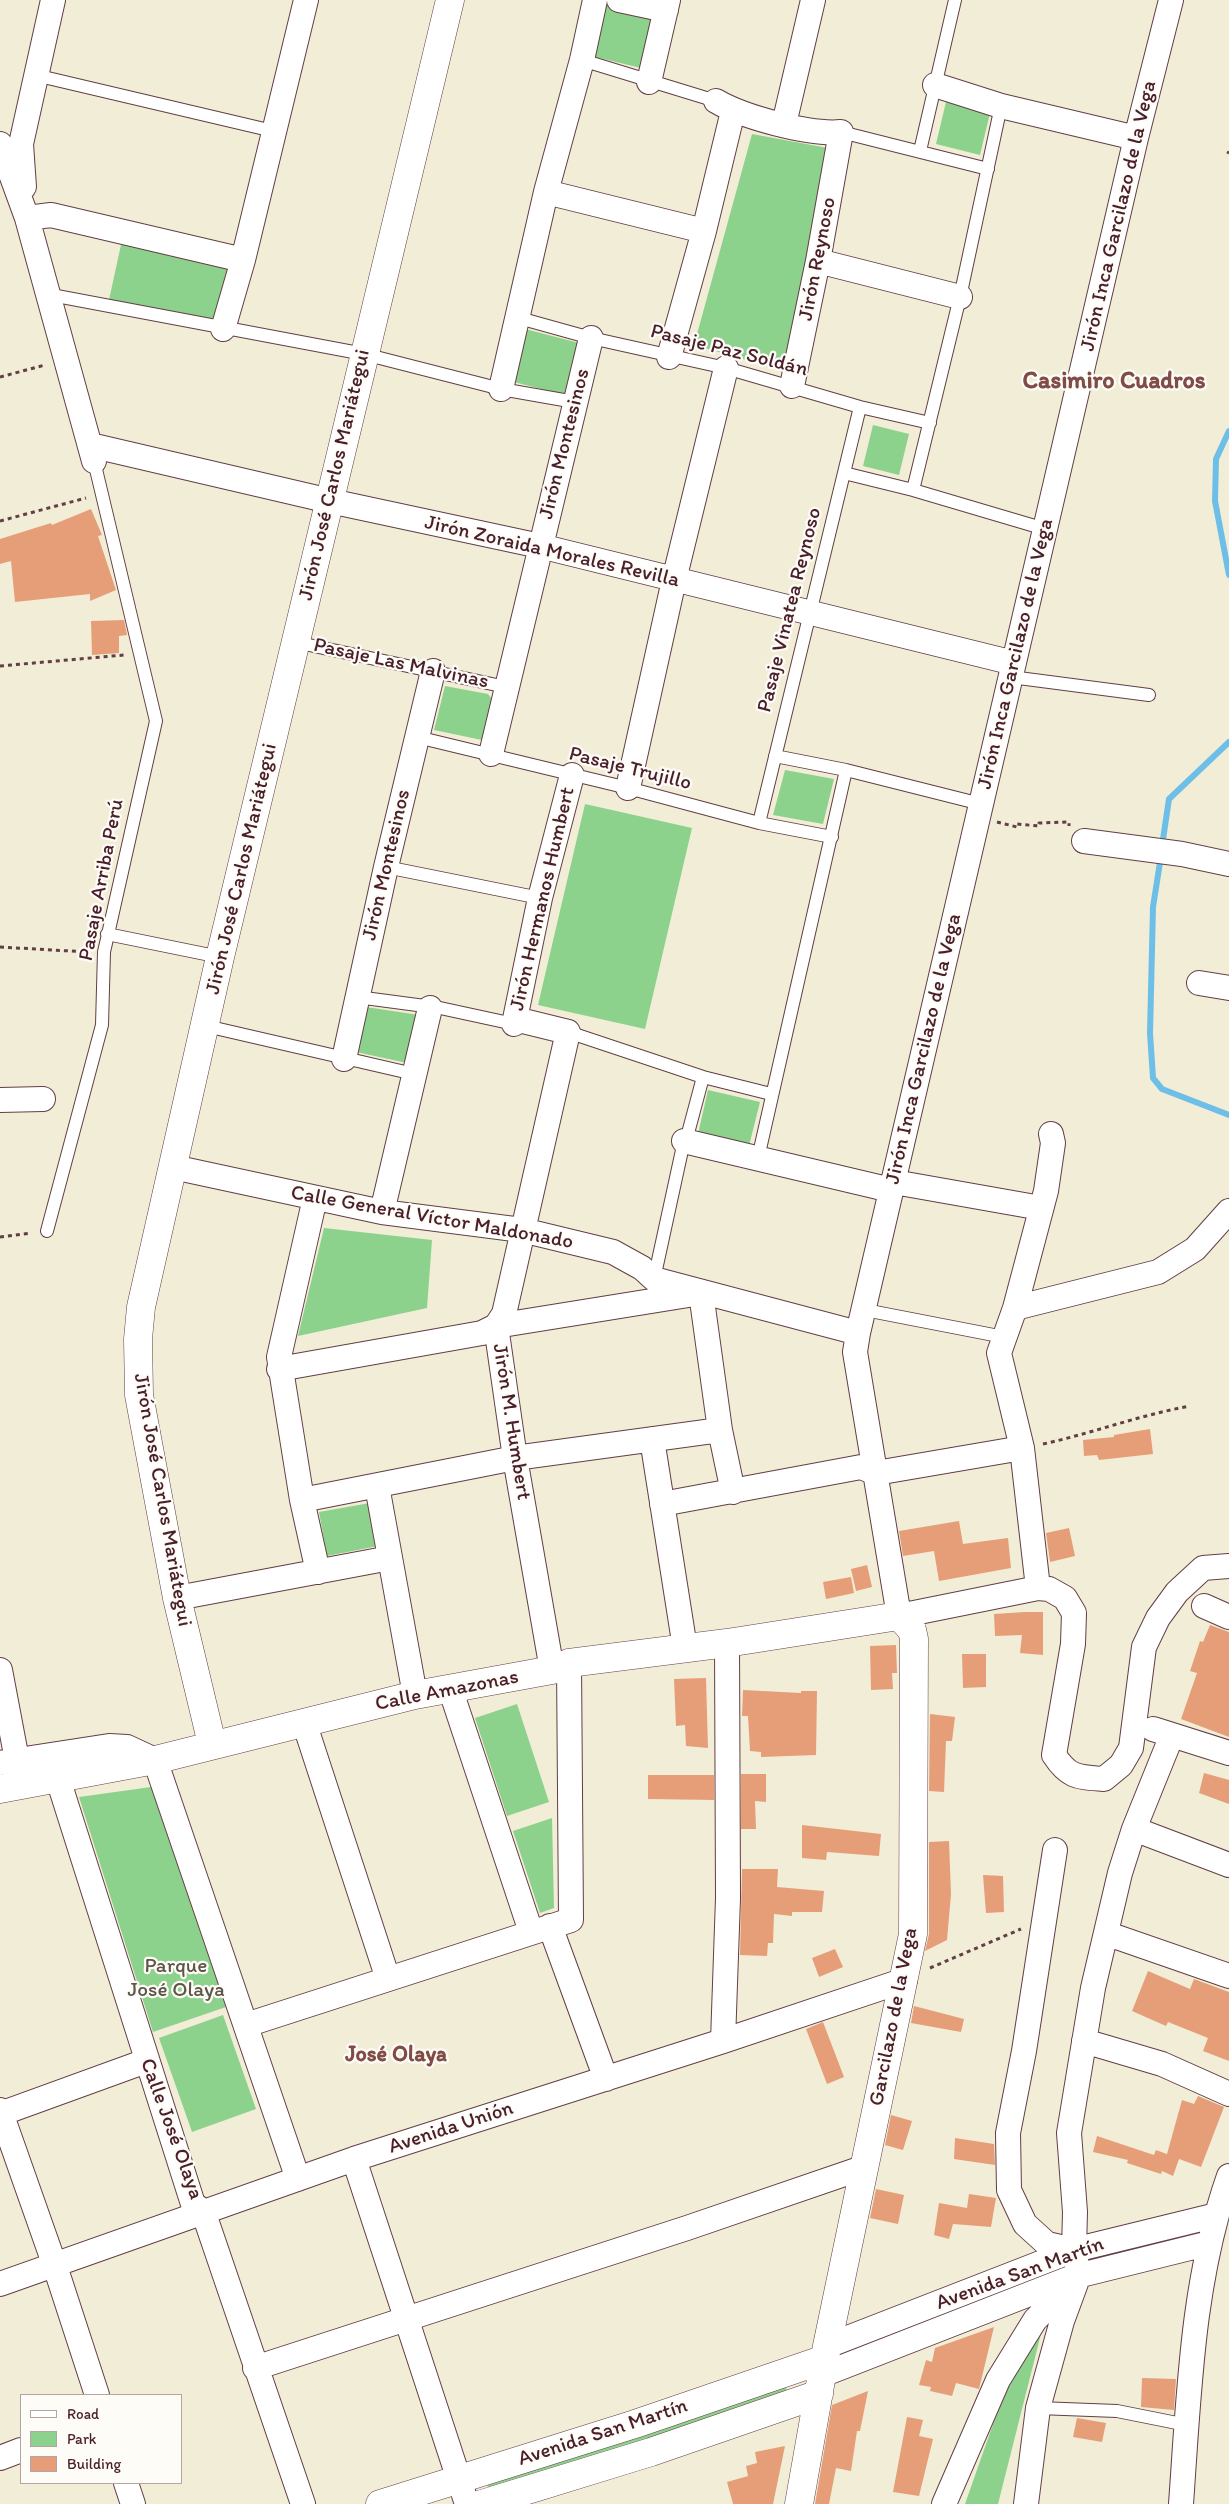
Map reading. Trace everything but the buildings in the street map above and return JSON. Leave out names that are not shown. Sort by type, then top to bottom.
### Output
[{"type":"street","points":[[27,218],[21,144],[35,74],[53,0]]},
{"type":"street","points":[[222,329],[243,260],[304,0]]},
{"type":"street","name":"Jirón José Carlos Mariátegui","points":[[212,1744],[177,1598],[139,1395],[138,1362],[141,1307],[206,1026],[220,957],[450,0]]},
{"type":"street","points":[[502,389],[546,192],[582,60],[595,0]]},
{"type":"street","points":[[619,0],[667,5],[649,82]]},
{"type":"street","points":[[784,124],[813,0]]},
{"type":"street","name":"Jirón Inca Garcilazo de la Vega","points":[[899,1616],[855,1352],[858,1333],[865,1310],[892,1186],[987,810],[1012,670],[1136,138],[1171,0]]},
{"type":"street","points":[[935,85],[1001,106],[1136,138]]},
{"type":"street","points":[[669,357],[704,231],[724,106],[784,124],[831,133],[841,132]]},
{"type":"street","name":"Jirón Reynoso","points":[[792,386],[818,261],[841,132]]},
{"type":"street","points":[[0,144],[27,218],[46,294],[92,453]]},
{"type":"street","points":[[546,192],[704,231]]},
{"type":"street","points":[[27,218],[51,215],[243,260]]},
{"type":"street","points":[[818,261],[960,296]]},
{"type":"street","name":"Jirón Montesinos","points":[[491,754],[591,338]]},
{"type":"street","points":[[628,788],[674,580],[726,368]]},
{"type":"street","name":"Jirón Zoraida Morales Revilla","points":[[92,453],[540,546],[810,613],[1012,670]]},
{"type":"street","name":"Jirón Montesinos","points":[[344,1059],[386,867],[433,671]]},
{"type":"street","name":"Jirón Hermanos Humbert","points":[[514,1021],[540,898],[572,775]]},
{"type":"street","points":[[1087,838],[1229,864]]},
{"type":"street","points":[[1199,983],[1229,988]]},
{"type":"street","points":[[382,1212],[430,1008]]},
{"type":"street","points":[[514,1021],[568,1032]]},
{"type":"street","name":"Jirón M. Humbert","points":[[540,1929],[571,1920],[560,1667],[515,1458],[496,1326],[504,1314],[568,1032]]},
{"type":"street","points":[[0,1100],[43,1099]]},
{"type":"street","points":[[1044,1589],[1022,1448],[999,1353],[1015,1308],[1046,1191],[1053,1143],[1051,1134]]},
{"type":"street","points":[[684,1141],[892,1186],[1041,1208]]},
{"type":"street","name":"Calle General Víctor Maldonado","points":[[173,1166],[382,1212],[522,1230],[613,1252],[642,1268],[654,1279],[701,1293],[858,1333]]},
{"type":"street","points":[[315,1198],[279,1357],[279,1369],[302,1500],[318,1572]]},
{"type":"street","points":[[1015,1308],[1158,1272],[1195,1249],[1229,1211]]},
{"type":"street","points":[[279,1369],[482,1333],[496,1326],[701,1293],[720,1430],[733,1492]]},
{"type":"street","points":[[302,1500],[515,1458],[720,1430]]},
{"type":"street","points":[[652,1440],[685,1648]]},
{"type":"street","points":[[662,1504],[861,1467],[876,1473],[1022,1448]]},
{"type":"street","points":[[377,1486],[415,1696]]},
{"type":"street","points":[[177,1598],[390,1558]]},
{"type":"street","points":[[899,1616],[1044,1589],[1065,1598],[1074,1613],[1073,1644],[1054,1755],[1064,1770],[1081,1777],[1104,1779],[1121,1765],[1130,1748],[1144,1647],[1158,1618],[1177,1592],[1203,1568],[1229,1566]]},
{"type":"street","points":[[1204,1606],[1229,1617]]},
{"type":"street","name":"Calle Amazonas","points":[[0,1789],[155,1760],[212,1744],[450,1688],[560,1667],[899,1616]]},
{"type":"street","name":"Garcilazo de la Vega","points":[[798,2504],[823,2369],[913,1934],[914,1639],[912,1630],[899,1616]]},
{"type":"street","points":[[723,2041],[728,1898],[726,1643]]},
{"type":"street","points":[[0,1670],[9,1761],[109,1746],[127,1747],[155,1760],[298,2179]]},
{"type":"street","points":[[450,1688],[540,1929],[606,2080]]},
{"type":"street","points":[[304,1722],[388,1979]]},
{"type":"street","points":[[1026,2504],[1038,2408],[1062,2321],[1080,2275],[1074,2250],[1076,2212],[1069,2133],[1093,1988],[1108,1934],[1120,1873],[1163,1732],[1229,1753]]},
{"type":"street","name":"Calle José Olaya","points":[[58,1779],[146,2061],[193,2204],[203,2211],[303,2504]]},
{"type":"street","points":[[1134,1829],[1229,1865]]},
{"type":"street","points":[[1055,1850],[1024,2051],[1008,2133],[1009,2190],[1025,2224],[1047,2244],[1074,2250]]},
{"type":"street","points":[[246,2025],[540,1929]]},
{"type":"street","points":[[1108,1934],[1229,1976]]},
{"type":"street","name":"Avenida Unión","points":[[0,2284],[354,2159],[606,2080],[904,1980]]},
{"type":"street","points":[[1084,2041],[1162,2064],[1229,2094]]},
{"type":"street","points":[[97,2394],[55,2266],[0,2113],[146,2061]]},
{"type":"street","points":[[354,2159],[463,2492]]},
{"type":"street","points":[[255,2368],[687,2228],[865,2167]]},
{"type":"street","points":[[1181,2504],[1194,2333],[1210,2243],[1229,2176]]},
{"type":"street","name":"Avenida San Martín","points":[[482,2504],[651,2452],[1074,2250],[1217,2215]]},
{"type":"street","name":"Avenida San Martín","points":[[380,2504],[463,2492],[635,2424],[823,2369],[1080,2275],[1210,2243]]},
{"type":"street","points":[[944,2504],[998,2380],[1035,2320],[1080,2275]]},
{"type":"street","points":[[0,2458],[20,2450]]},
{"type":"street","points":[[126,2484],[133,2504]]},
{"type":"lane","points":[[920,151],[955,0]]},
{"type":"lane","points":[[582,60],[724,106]]},
{"type":"lane","points":[[35,74],[273,131]]},
{"type":"lane","points":[[913,490],[960,296],[1001,106]]},
{"type":"lane","points":[[841,132],[988,169]]},
{"type":"lane","points":[[46,294],[222,329],[364,354],[502,389],[575,402]]},
{"type":"lane","name":"Pasaje Paz Soldán","points":[[518,318],[669,357],[726,368],[860,407],[930,423]]},
{"type":"lane","name":"Pasaje Vinatea Reynoso","points":[[759,823],[860,407]]},
{"type":"lane","name":"Pasaje Arriba Perú","points":[[47,1231],[102,1024],[104,952],[156,721],[142,653],[92,453]]},
{"type":"lane","points":[[844,473],[913,490],[1045,529]]},
{"type":"lane","name":"Pasaje Las Malvinas","points":[[295,642],[506,687]]},
{"type":"lane","name":"Jirón Zoraida Morales Revilla","points":[[1012,670],[1149,695]]},
{"type":"lane","name":"Pasaje Trujillo","points":[[417,737],[628,788],[759,823],[832,836]]},
{"type":"lane","points":[[775,756],[846,770],[987,810]]},
{"type":"lane","points":[[758,1158],[846,770]]},
{"type":"lane","points":[[386,867],[540,898]]},
{"type":"lane","points":[[108,934],[220,957]]},
{"type":"lane","points":[[357,996],[514,1021]]},
{"type":"lane","points":[[206,1026],[414,1074]]},
{"type":"lane","points":[[568,1032],[703,1077],[771,1094]]},
{"type":"lane","points":[[654,1279],[684,1141],[687,1137],[703,1077]]},
{"type":"lane","points":[[865,1310],[1004,1337]]},
{"type":"lane","points":[[1038,2408],[1117,2411],[1187,2425]]},
{"type":"path","points":[[0,377],[65,359]]},
{"type":"path","points":[[0,521],[103,493]]},
{"type":"path","points":[[0,666],[142,653]]},
{"type":"path","points":[[987,810],[996,822],[1017,827],[1017,824],[1039,826],[1039,823],[1069,822],[1069,828],[1087,838]]},
{"type":"path","points":[[0,947],[104,952]]},
{"type":"path","points":[[0,1237],[47,1231]]},
{"type":"path","points":[[1022,1448],[1095,1432],[1131,1419],[1190,1406]]},
{"type":"path","points":[[904,1980],[1044,1918]]},
{"type":"green space","points":[[604,3],[658,16],[645,69],[591,56]]},
{"type":"green space","points":[[946,102],[990,113],[980,155],[936,144]]},
{"type":"green space","points":[[752,134],[828,148],[785,371],[694,345]]},
{"type":"green space","points":[[122,240],[231,264],[217,324],[109,300]]},
{"type":"green space","points":[[525,329],[583,344],[568,396],[510,381]]},
{"type":"green space","points":[[873,425],[909,434],[899,475],[863,466]]},
{"type":"green space","points":[[445,686],[488,694],[492,699],[482,740],[434,730]]},
{"type":"green space","points":[[785,770],[834,779],[823,824],[773,815]]},
{"type":"green space","points":[[585,804],[692,828],[645,1029],[538,1005]]},
{"type":"green space","points":[[366,1007],[419,1015],[407,1063],[356,1052]]},
{"type":"green space","points":[[708,1090],[760,1102],[749,1146],[698,1134]]},
{"type":"green space","points":[[324,1228],[432,1240],[427,1308],[298,1336]]},
{"type":"green space","points":[[370,1503],[378,1546],[327,1556],[319,1512]]},
{"type":"green space","points":[[517,1704],[549,1802],[507,1816],[475,1718]]},
{"type":"green space","name":"Parque José Olaya","points":[[151,1787],[226,2007],[153,2032],[79,1797]]},
{"type":"green space","points":[[552,1818],[554,1908],[540,1913],[513,1831]]},
{"type":"green space","points":[[223,2015],[256,2109],[192,2132],[159,2038]]},
{"type":"green space","points":[[1203,2230],[1207,2231],[1108,2258],[1106,2251]]},
{"type":"green space","points":[[1059,2264],[1062,2272],[849,2357],[846,2349]]},
{"type":"green space","points":[[1043,2326],[998,2504],[965,2504],[1005,2390]]},
{"type":"green space","points":[[785,2384],[788,2394],[490,2493],[486,2480]]},
{"type":"waterway","points":[[1229,431],[1216,459],[1215,501],[1229,575]]},
{"type":"waterway","points":[[1162,846],[1169,799],[1229,742]]},
{"type":"waterway","points":[[1161,856],[1153,907],[1150,1033],[1153,1078],[1162,1089],[1229,1115]]},
{"type":"district","name":"Casimiro Cuadros","points":[[1114,382]]},
{"type":"district","name":"José Olaya","points":[[396,2055]]}]
